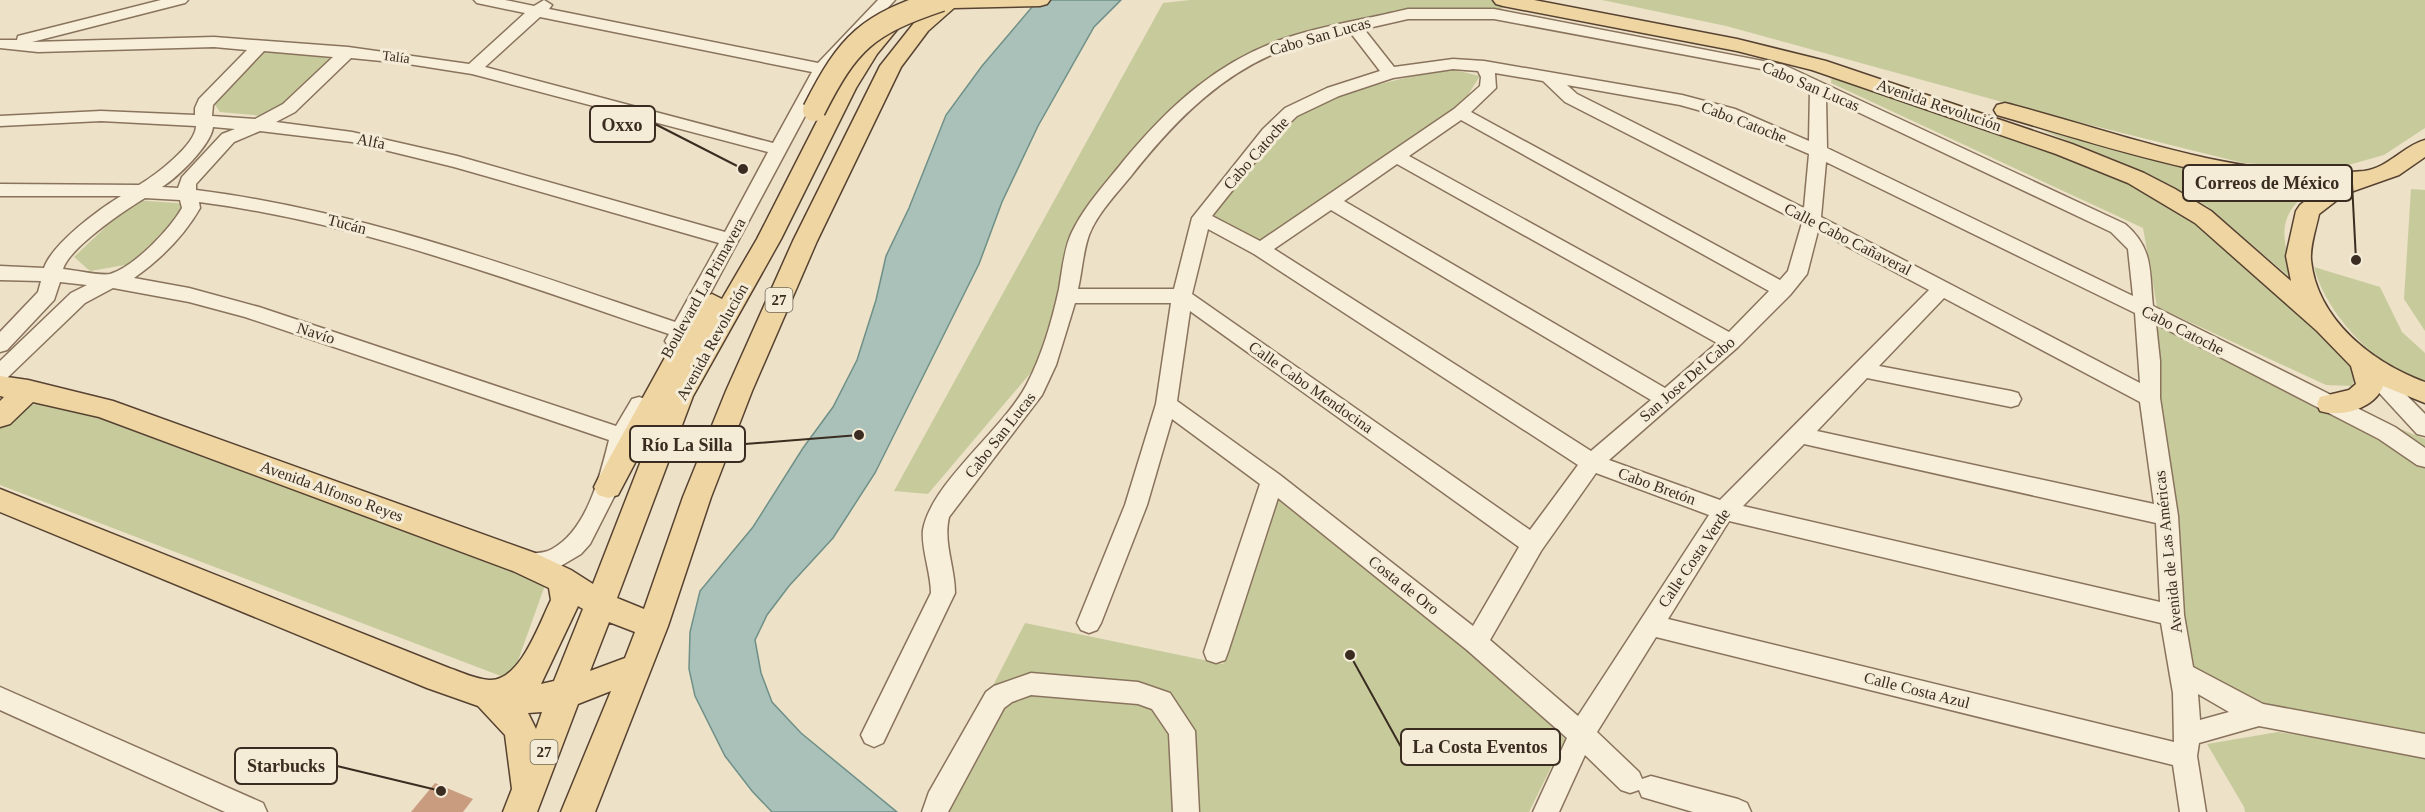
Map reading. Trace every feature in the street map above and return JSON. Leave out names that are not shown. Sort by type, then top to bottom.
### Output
[{"type":"main road","name":"Avenida Revolución","points":[[524,805],[680,396],[769,239],[845,88],[878,39],[915,0]]},
{"type":"main road","points":[[608,487],[682,350],[690,328],[771,197],[839,64],[862,39],[897,16],[946,1],[1040,0]]},
{"type":"main road","name":"Avenida Revolución","points":[[1503,0],[1737,45],[1819,65],[2064,149],[2136,178],[2203,217],[2324,324],[2364,364],[2400,384],[2425,393]]},
{"type":"main road","name":"Avenida Revolución","points":[[1560,0],[1731,33],[1800,50],[2101,138],[2213,165],[2293,177],[2381,174],[2425,176]]},
{"type":"main road","name":"27","points":[[578,812],[653,626],[697,497],[734,402],[805,241],[891,66],[921,27],[946,1]]},
{"type":"main road","points":[[2324,324],[2305,282],[2299,260],[2308,212],[2337,189],[2381,174],[2425,147]]},
{"type":"main road","points":[[680,396],[677,383],[690,328]]},
{"type":"main road","points":[[2330,404],[2363,395],[2370,387],[2364,364]]},
{"type":"main road","name":"Avenida Alfonso Reyes","points":[[0,386],[28,390],[125,416],[524,562],[560,579],[601,605],[653,626]]},
{"type":"main road","points":[[0,417],[28,390]]},
{"type":"main road","points":[[0,500],[346,640],[488,694],[520,699],[540,698],[568,691],[637,667]]},
{"type":"main road","points":[[488,694],[504,692],[519,686],[535,667],[566,600],[560,579]]},
{"type":"main road","points":[[488,694],[514,718],[524,735],[524,805]]},
{"type":"street","points":[[1,44],[180,0]]},
{"type":"street","points":[[482,0],[822,69]]},
{"type":"street","points":[[473,69],[550,0]]},
{"type":"street","name":"Boulevard La Primavera","points":[[524,562],[550,561],[573,547],[582,537],[608,487],[621,436],[690,328],[730,240],[822,69],[880,1]]},
{"type":"street","name":"Cabo San Lucas","points":[[874,735],[943,593],[943,579],[934,532],[938,516],[948,499],[989,451],[1035,390],[1046,365],[1067,296],[1080,234],[1102,200],[1149,142],[1185,105],[1218,77],[1254,57],[1292,41],[1407,14],[1494,14],[1754,62],[1778,68],[2118,228]]},
{"type":"street","points":[[1353,25],[1390,73]]},
{"type":"street","name":"Talía","points":[[1,44],[38,47],[214,42],[348,52],[473,69],[780,150]]},
{"type":"street","points":[[0,345],[47,295],[51,275],[64,252],[113,209],[169,174],[202,137],[205,130],[203,108],[205,104],[261,45]]},
{"type":"street","points":[[0,373],[67,307],[87,292],[146,260],[181,225],[191,208],[188,181],[221,143],[236,133],[258,125],[289,108],[348,52]]},
{"type":"street","name":"Cabo Catoche","points":[[1089,623],[1136,505],[1166,404],[1182,296],[1201,218],[1269,133],[1292,112],[1334,92],[1390,73],[1453,64],[1484,66],[1713,107],[1818,151],[2143,309],[2387,433],[2425,459]]},
{"type":"street","points":[[1261,249],[1460,113],[1488,88],[1489,77],[1484,66]]},
{"type":"street","name":"Calle Cabo Cañaveral","points":[[1549,78],[1571,98],[1812,220],[2150,398]]},
{"type":"street","name":"San Jose Del Cabo","points":[[1476,642],[1533,544],[1592,463],[1731,342],[1797,274],[1812,220],[1818,151],[1818,87]]},
{"type":"street","points":[[1460,113],[1783,290]]},
{"type":"street","name":"Alfa","points":[[0,121],[101,116],[258,125],[324,133],[392,145],[730,240]]},
{"type":"street","points":[[1398,157],[1731,342]]},
{"type":"street","name":"Tucán","points":[[0,190],[76,189],[188,195],[276,208],[352,225],[440,249],[690,328]]},
{"type":"street","points":[[1330,201],[1665,398]]},
{"type":"street","name":"Cabo Bretón","points":[[1201,218],[1261,249],[1592,463],[1724,511],[2172,615]]},
{"type":"street","name":"Avenida de Las Américas","points":[[2118,228],[2132,240],[2137,249],[2150,361],[2150,398],[2167,516],[2172,615],[2183,674],[2186,745],[2193,812]]},
{"type":"street","name":"Navío","points":[[0,273],[51,275],[109,282],[163,290],[231,306],[480,386],[621,436]]},
{"type":"street","name":"Calle Costa Verde","points":[[1546,812],[1581,734],[1724,511],[1942,288]]},
{"type":"street","points":[[1067,296],[1182,296]]},
{"type":"street","name":"Calle Cabo Mendocina","points":[[1182,296],[1533,544]]},
{"type":"street","points":[[2364,364],[2425,429]]},
{"type":"street","points":[[1863,370],[2011,399]]},
{"type":"street","name":"Costa de Oro","points":[[1166,404],[1272,481],[1476,642],[1641,784],[1738,812]]},
{"type":"street","points":[[1800,435],[2167,516]]},
{"type":"street","points":[[1216,652],[1272,481]]},
{"type":"street","name":"Calle Costa Azul","points":[[1649,625],[2186,745],[2259,715]]},
{"type":"street","name":"Calle Costa Azul","points":[[2183,674],[2259,715],[2425,746]]},
{"type":"street","points":[[935,812],[938,801],[995,700],[1003,694],[1031,684],[1138,693],[1161,701],[1182,731],[1186,812]]},
{"type":"street","points":[[0,698],[254,812]]},
{"type":"green space","points":[[1190,0],[1506,0],[1501,10],[1400,13],[1292,39],[1214,76],[1085,217],[1034,369],[928,494],[894,491],[1163,3]]},
{"type":"green space","points":[[1602,0],[2425,0],[2425,128],[2384,155],[2334,169],[2243,163],[2046,114],[1726,26]]},
{"type":"green space","points":[[265,48],[333,55],[287,105],[263,116],[220,112],[213,102]]},
{"type":"green space","points":[[1446,68],[1480,76],[1459,109],[1262,245],[1212,216],[1293,118],[1339,94]]},
{"type":"green space","points":[[1832,71],[2075,160],[2152,194],[2191,216],[2293,305],[2358,370],[2352,386],[2326,385],[2157,307],[2143,228],[1831,83]]},
{"type":"green space","points":[[2041,130],[2154,160],[2238,179],[2282,185],[2323,184],[2306,194],[2295,205],[2288,217],[2285,229],[2288,256],[2301,287],[2207,206],[2128,165]]},
{"type":"green space","points":[[2411,189],[2425,190],[2425,331],[2404,299]]},
{"type":"green space","points":[[134,200],[190,204],[131,264],[90,271],[74,257]]},
{"type":"green space","points":[[2314,267],[2380,287],[2402,332],[2425,353],[2425,382],[2389,365],[2356,337],[2330,303],[2320,285]]},
{"type":"green space","points":[[2146,309],[2332,401],[2425,439],[2425,743],[2188,695]]},
{"type":"green space","points":[[72,400],[548,577],[511,680],[0,485],[0,428],[20,406]]},
{"type":"green space","points":[[1274,490],[1465,646],[1565,739],[1529,812],[928,812],[1025,623],[1223,664]]},
{"type":"green space","points":[[2278,732],[2425,754],[2425,812],[2245,812],[2207,744]]},
{"type":"water","points":[[1038,0],[1121,0],[1094,27],[1038,126],[1002,202],[979,264],[875,473],[833,538],[789,586],[767,615],[755,640],[761,673],[772,702],[801,733],[897,812],[772,812],[752,791],[725,756],[695,696],[689,669],[690,632],[700,591],[753,527],[803,448],[833,407],[857,360],[876,300],[886,256],[909,208],[946,115],[982,66]]},
{"type":"building","points":[[435,783],[473,799],[463,812],[411,812]]},
{"type":"place","name":"Oxxo","points":[[743,169]]},
{"type":"place","name":"Correos de México","points":[[2356,260]]},
{"type":"place","name":"Río La Silla","points":[[859,435]]},
{"type":"place","name":"La Costa Eventos","points":[[1350,655]]},
{"type":"place","name":"Starbucks","points":[[441,791]]}]
